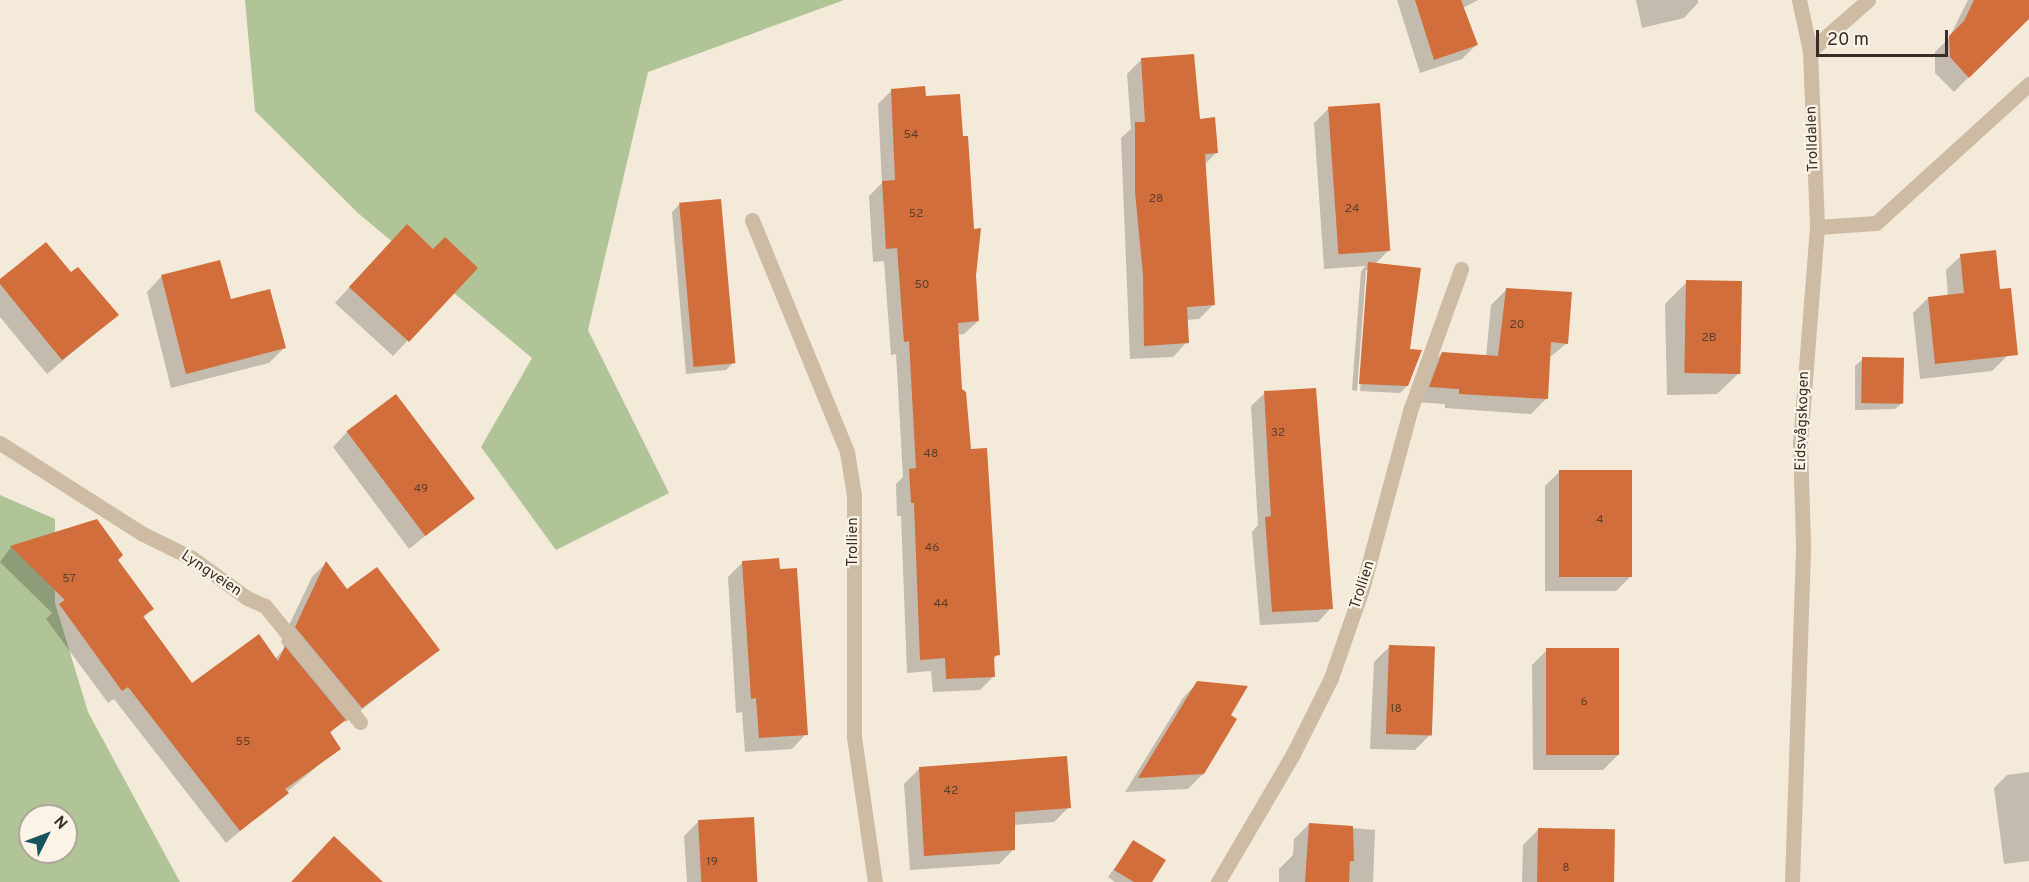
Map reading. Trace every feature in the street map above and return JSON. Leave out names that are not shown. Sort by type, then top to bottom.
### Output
[{"type":"street","name":"Trolldalen","points":[[1799,0],[1810,51],[1817,227]]},
{"type":"street","points":[[1810,51],[1868,0]]},
{"type":"street","points":[[1817,227],[1876,223],[2029,84]]},
{"type":"street","name":"Trollien","points":[[752,220],[847,452],[855,495],[854,737],[875,882]]},
{"type":"street","name":"Eidsvågskogen","points":[[1792,882],[1803,543],[1800,443],[1817,227]]},
{"type":"street","name":"Trollien","points":[[1218,882],[1293,754],[1331,678],[1362,589],[1412,408],[1461,269]]},
{"type":"street","name":"Lyngveien","points":[[0,442],[143,534],[192,558],[247,598],[265,606],[360,722]]},
{"type":"green space","points":[[245,0],[844,0],[648,72],[588,330],[669,493],[556,550],[481,447],[532,358],[359,214],[255,111]]},
{"type":"green space","points":[[0,495],[55,519],[55,603],[88,712],[180,882],[0,882]]},
{"type":"building","points":[[1415,0],[1461,0],[1478,45],[1434,60]]},
{"type":"building","points":[[1974,0],[2029,0],[2029,19],[1969,78],[1950,57],[1949,36],[1964,21]]},
{"type":"building","points":[[1194,54],[1200,119],[1215,117],[1218,153],[1205,154],[1215,305],[1187,307],[1189,343],[1144,346],[1143,275],[1135,192],[1135,122],[1145,122],[1141,58]]},
{"type":"building","points":[[925,86],[926,96],[960,94],[963,136],[968,136],[974,229],[981,228],[976,276],[979,321],[958,323],[962,389],[966,392],[971,449],[987,448],[1000,655],[994,656],[995,677],[946,679],[945,658],[920,660],[914,503],[911,503],[909,469],[916,468],[909,341],[904,342],[897,248],[886,249],[882,181],[895,180],[891,89]]},
{"type":"building","points":[[1380,103],[1390,251],[1338,254],[1328,107]]},
{"type":"building","points":[[721,199],[735,363],[694,367],[679,203]]},
{"type":"building","points":[[407,224],[433,249],[445,237],[478,268],[409,342],[349,287]]},
{"type":"building","points":[[46,242],[71,272],[78,267],[119,315],[62,360],[0,284],[0,279]]},
{"type":"building","points":[[1996,250],[2000,289],[2011,288],[2018,355],[1935,364],[1928,297],[1964,293],[1960,254]]},
{"type":"building","points":[[220,260],[231,299],[270,289],[286,348],[186,374],[161,275]]},
{"type":"building","points":[[1368,262],[1421,268],[1410,349],[1422,350],[1408,386],[1359,384]]},
{"type":"building","points":[[1686,280],[1742,281],[1740,374],[1684,373]]},
{"type":"building","points":[[1506,288],[1572,292],[1568,344],[1551,342],[1548,399],[1459,394],[1459,389],[1429,387],[1442,352],[1498,356]]},
{"type":"building","points":[[1862,357],[1904,358],[1903,404],[1861,403]]},
{"type":"building","points":[[1316,388],[1333,609],[1272,612],[1265,517],[1271,516],[1264,391]]},
{"type":"building","points":[[396,394],[475,499],[425,536],[346,431]]},
{"type":"building","points":[[1559,470],[1632,470],[1632,577],[1559,577]]},
{"type":"building","points":[[97,519],[123,555],[118,560],[154,609],[143,616],[192,683],[259,634],[278,661],[285,646],[346,720],[330,732],[341,749],[285,789],[289,793],[240,831],[128,687],[122,691],[59,604],[65,600],[10,546]]},
{"type":"building","points":[[779,558],[780,569],[797,568],[808,735],[759,738],[756,698],[751,699],[742,561]]},
{"type":"building","points":[[326,561],[347,589],[377,567],[440,650],[362,708],[295,627]]},
{"type":"building","points":[[1389,645],[1435,647],[1432,736],[1386,734]]},
{"type":"building","points":[[1546,648],[1619,648],[1619,755],[1546,755]]},
{"type":"building","points":[[1197,681],[1248,686],[1231,715],[1237,719],[1204,774],[1138,778]]},
{"type":"building","points":[[1067,756],[1071,808],[1015,812],[1015,850],[924,856],[919,767]]},
{"type":"building","points":[[754,817],[757,882],[701,882],[698,820]]},
{"type":"building","points":[[1309,823],[1353,826],[1354,861],[1350,861],[1349,882],[1305,882]]},
{"type":"building","points":[[1538,828],[1615,829],[1614,882],[1537,882]]},
{"type":"building","points":[[334,836],[383,882],[291,882]]},
{"type":"building","points":[[1133,840],[1166,860],[1152,882],[1134,882],[1114,870]]}]
